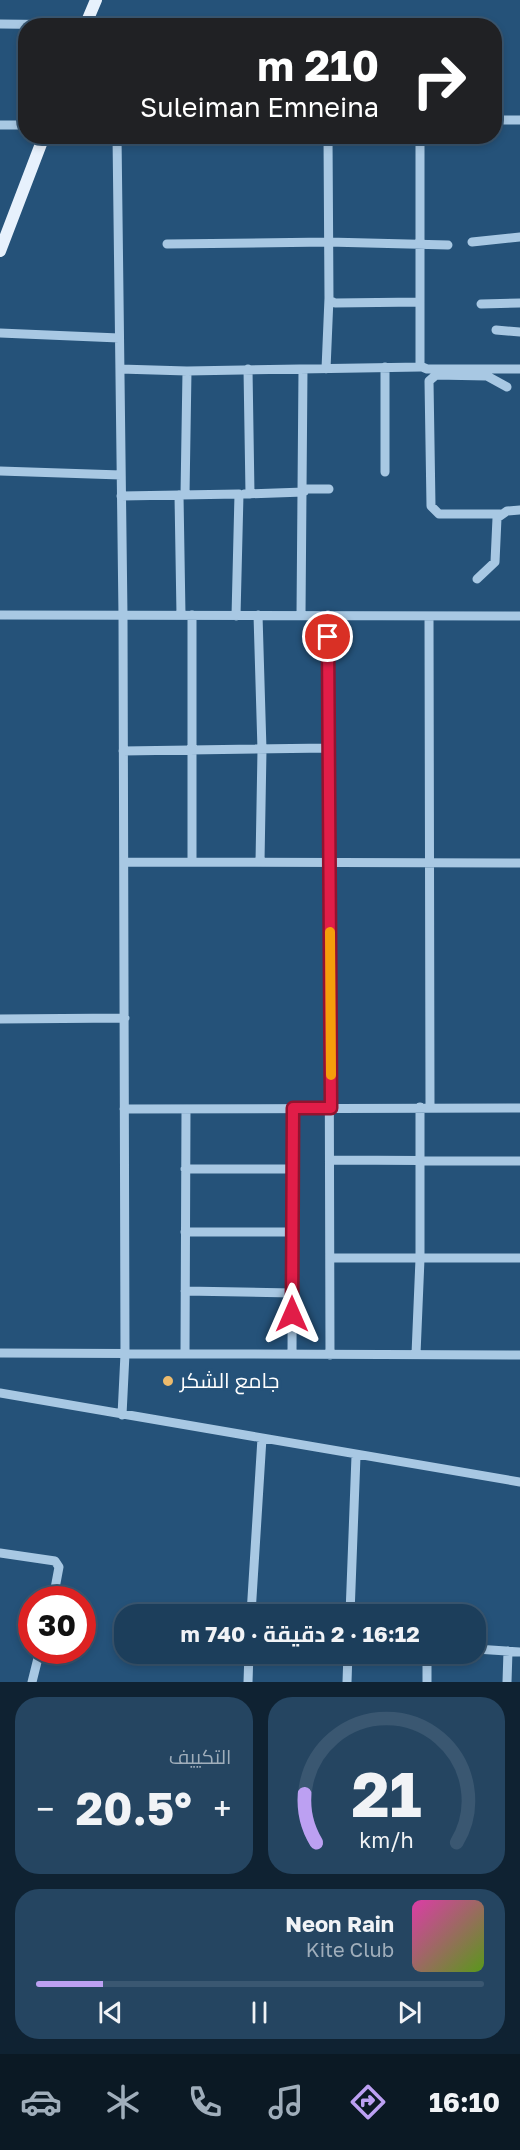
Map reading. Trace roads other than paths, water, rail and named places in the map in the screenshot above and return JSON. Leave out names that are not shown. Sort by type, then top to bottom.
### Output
[{"type":"main road","points":[[88,18],[96,0]]},
{"type":"main road","points":[[0,251],[41,144]]},
{"type":"street","points":[[0,24],[18,24]]},
{"type":"street","points":[[502,120],[520,120]]},
{"type":"street","points":[[0,125],[18,125]]},
{"type":"street","points":[[117,144],[125,1018],[125,1354],[122,1415]]},
{"type":"street","points":[[326,369],[328,144]]},
{"type":"street","points":[[420,144],[421,367]]},
{"type":"street","points":[[472,242],[520,237]]},
{"type":"street","points":[[167,244],[328,242],[448,245]]},
{"type":"street","points":[[328,298],[335,303],[420,302]]},
{"type":"street","points":[[481,304],[520,303]]},
{"type":"street","points":[[496,330],[520,332]]},
{"type":"street","points":[[0,333],[119,338]]},
{"type":"street","points":[[120,369],[187,371],[386,367],[520,369]]},
{"type":"street","points":[[385,472],[386,367]]},
{"type":"street","points":[[248,369],[249,494]]},
{"type":"street","points":[[301,615],[304,490],[303,369]]},
{"type":"street","points":[[181,615],[182,495],[187,371]]},
{"type":"street","points":[[507,387],[487,376],[436,375],[429,381],[431,506],[439,514],[500,514],[520,510]]},
{"type":"street","points":[[0,471],[121,475]]},
{"type":"street","points":[[121,496],[249,494],[329,489]]},
{"type":"street","points":[[236,615],[239,494]]},
{"type":"street","points":[[477,579],[495,562],[496,523],[500,514]]},
{"type":"street","points":[[0,615],[520,616]]},
{"type":"street","points":[[192,615],[192,862]]},
{"type":"street","points":[[258,615],[262,750],[260,862]]},
{"type":"street","points":[[328,615],[330,1355]]},
{"type":"street","points":[[429,616],[430,1107]]},
{"type":"street","points":[[123,751],[328,748]]},
{"type":"street","points":[[123,862],[520,863]]},
{"type":"street","points":[[0,1019],[125,1018]]},
{"type":"street","points":[[416,1354],[420,1259],[420,1107]]},
{"type":"street","points":[[292,1354],[293,1108]]},
{"type":"street","points":[[124,1109],[520,1108]]},
{"type":"street","points":[[185,1353],[186,1109]]},
{"type":"street","points":[[331,1160],[520,1161]]},
{"type":"street","points":[[185,1169],[293,1169]]},
{"type":"street","points":[[185,1232],[294,1232]]},
{"type":"street","points":[[330,1258],[520,1258]]},
{"type":"street","points":[[185,1291],[292,1293]]},
{"type":"street","points":[[0,1353],[520,1355]]},
{"type":"street","points":[[0,1393],[356,1456],[520,1482]]},
{"type":"street","points":[[252,1604],[262,1438]]},
{"type":"street","points":[[350,1604],[356,1456]]},
{"type":"street","points":[[0,1553],[56,1561],[59,1567],[55,1586]]},
{"type":"street","points":[[486,1650],[520,1652]]},
{"type":"street","points":[[507,1682],[508,1651]]},
{"type":"street","points":[[32,1682],[36,1664]]},
{"type":"street","points":[[248,1682],[249,1664]]},
{"type":"street","points":[[347,1682],[348,1664]]},
{"type":"street","points":[[427,1664],[427,1682]]},
{"type":"place","name":"جامع الشكر","points":[[168,1381]]}]
